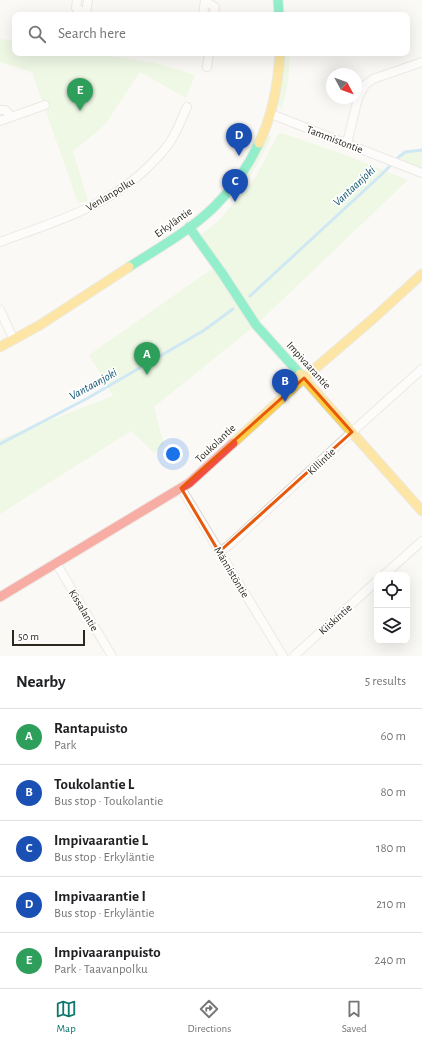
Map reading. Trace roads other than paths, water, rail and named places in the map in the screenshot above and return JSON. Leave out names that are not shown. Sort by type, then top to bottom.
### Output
[{"type":"street","points":[[77,0],[76,8],[83,12]]},
{"type":"street","points":[[86,12],[88,0]]},
{"type":"street","points":[[278,0],[279,12]]},
{"type":"street","points":[[203,12],[205,1],[215,7],[214,12]]},
{"type":"street","points":[[207,67],[209,56]]},
{"type":"street","name":"Erkyläntie","points":[[0,347],[14,340],[110,280],[190,227],[215,206],[234,185],[248,165],[256,150],[271,114],[277,88],[280,56]]},
{"type":"street","points":[[347,143],[358,98],[364,85],[373,79],[422,62]]},
{"type":"street","points":[[0,121],[45,104]]},
{"type":"street","name":"Venlanpolku","points":[[0,242],[75,214],[120,191],[141,174],[160,155],[173,138],[187,107]]},
{"type":"street","points":[[0,110],[6,110],[11,116]]},
{"type":"street","name":"Tammistontie","points":[[271,114],[422,173]]},
{"type":"street","name":"Impivaarantie","points":[[190,227],[256,325],[422,511]]},
{"type":"street","name":"Toukolantie","points":[[0,597],[189,483],[304,378],[422,274]]},
{"type":"street","points":[[0,310],[14,340]]},
{"type":"street","name":"Killintie","points":[[220,552],[422,369]]},
{"type":"street","name":"Männistöntie","points":[[181,488],[283,656]]},
{"type":"street","points":[[387,572],[422,541]]},
{"type":"street","name":"Kissalantie","points":[[56,563],[112,656]]},
{"type":"street","name":"Kiiskintie","points":[[294,656],[374,584]]},
{"type":"waterway","name":"Vantaanjoki","points":[[250,296],[399,157],[405,152],[422,150]]},
{"type":"waterway","name":"Vantaanjoki","points":[[0,444],[88,398],[203,331],[233,309]]},
{"type":"place","name":"Impivaaranpuisto","points":[[80,111]]},
{"type":"place","name":"Impivaarantie I","points":[[239,156]]},
{"type":"place","name":"Impivaarantie L","points":[[235,202]]},
{"type":"place","name":"Rantapuisto","points":[[147,375]]},
{"type":"place","name":"Toukolantie L","points":[[285,402]]}]
